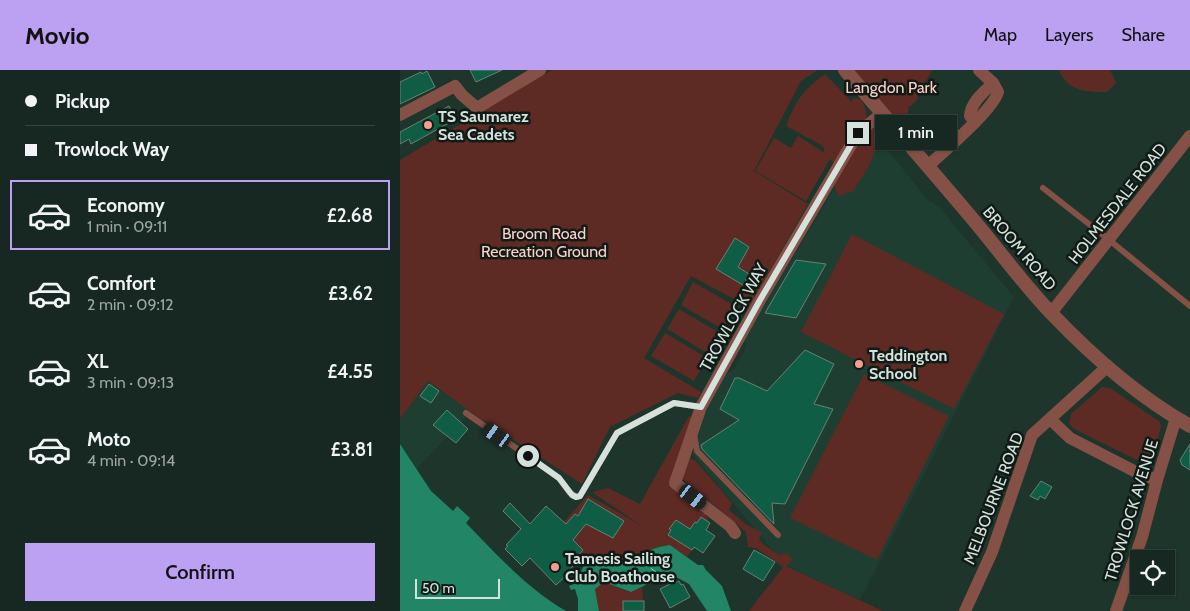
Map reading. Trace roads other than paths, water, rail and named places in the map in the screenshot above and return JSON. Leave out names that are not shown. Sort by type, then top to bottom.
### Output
[{"type":"street","points":[[400,115],[455,86],[477,108],[540,70]]},
{"type":"street","name":"BROOM ROAD","points":[[845,70],[1051,313],[1108,366],[1176,418],[1190,426]]},
{"type":"street","points":[[928,166],[975,122],[970,116],[970,111],[974,103],[993,83],[978,70]]},
{"type":"street","name":"TROWLOCK WAY","points":[[735,533],[730,526],[675,482],[701,407],[760,300],[858,133],[882,113]]},
{"type":"street","name":"HOLMESDALE ROAD","points":[[1051,313],[1190,136]]},
{"type":"street","name":"MELBOURNE ROAD","points":[[965,611],[992,552],[1032,435],[1108,366]]},
{"type":"street","name":"TROWLOCK AVENUE","points":[[1116,611],[1142,537],[1176,418]]},
{"type":"street","points":[[1050,419],[1070,438],[1140,474],[1157,480]]},
{"type":"lane","points":[[1043,188],[1190,306]]},
{"type":"lane","points":[[466,413],[559,478],[569,492],[576,497],[580,496],[617,433],[674,403],[701,407]]},
{"type":"lane","points":[[693,430],[698,451],[778,535]]},
{"type":"place","name":"TS Saumarez Sea Cadets","points":[[428,125]]},
{"type":"place","name":"Teddington School","points":[[859,364]]},
{"type":"place","name":"Tamesis Sailing Club Boathouse","points":[[555,567]]},
{"type":"park label","name":"Langdon Park","points":[[891,87]]},
{"type":"park label","name":"Broom Road Recreation Ground","points":[[544,242]]}]
